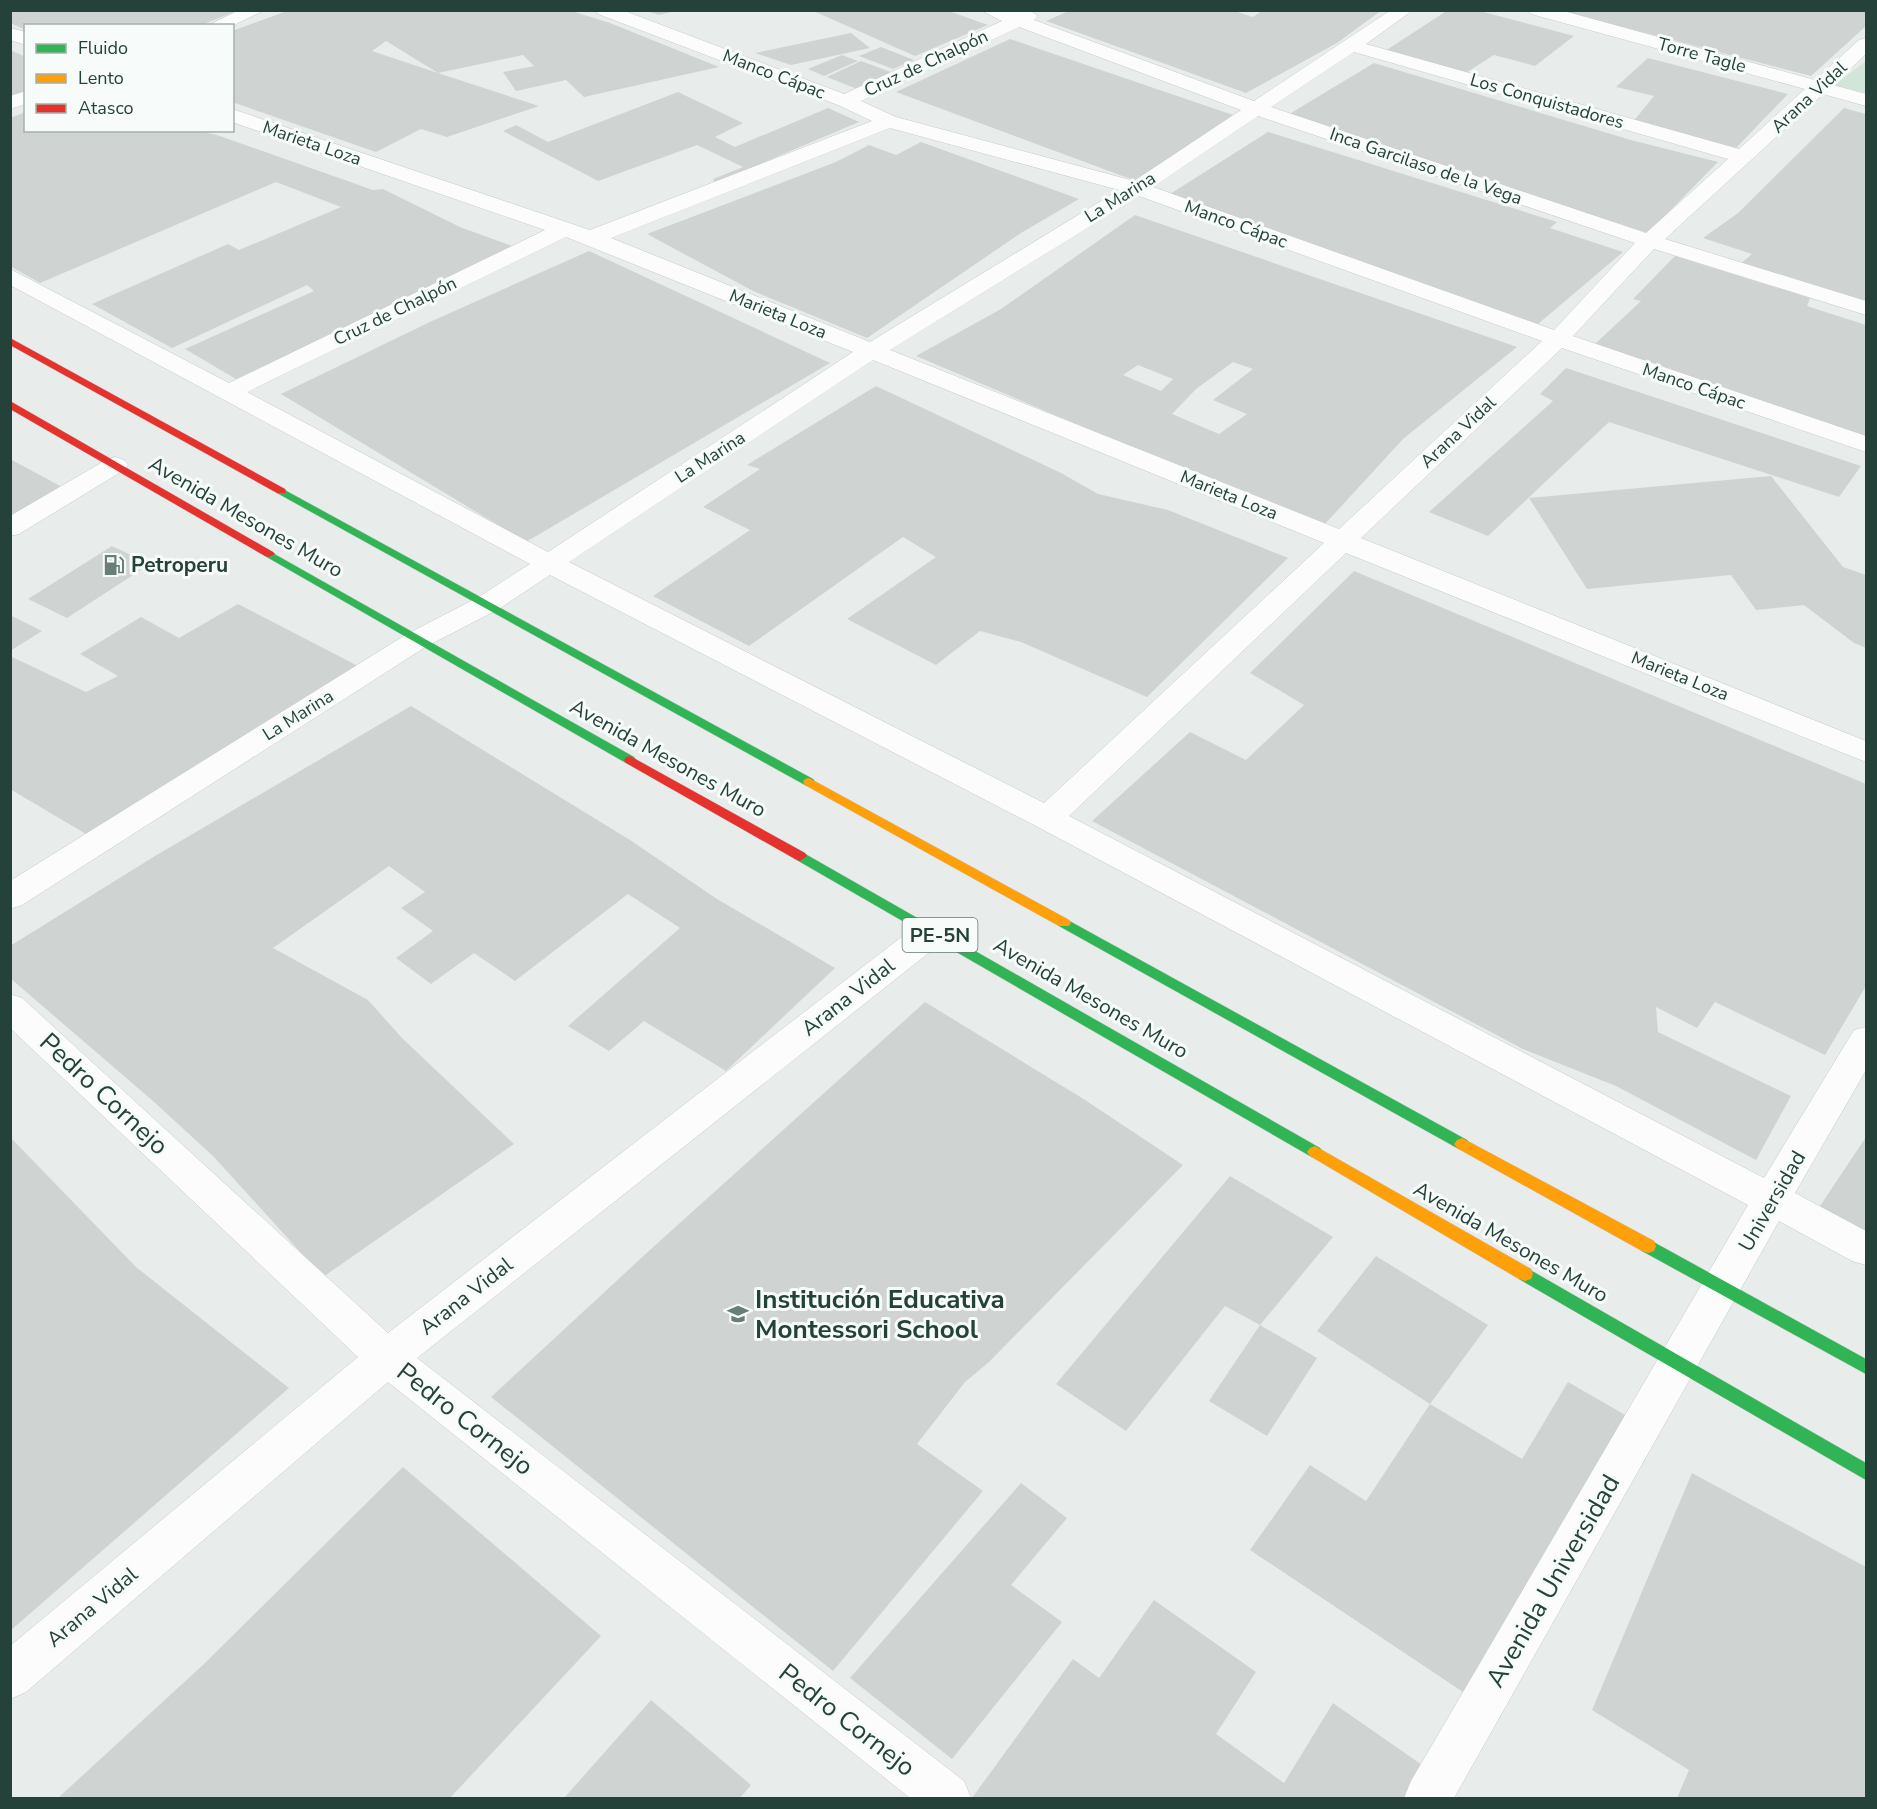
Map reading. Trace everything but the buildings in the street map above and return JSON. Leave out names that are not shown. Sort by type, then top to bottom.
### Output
[{"type":"highway","points":[[10,341],[1866,1367]]},
{"type":"highway","name":"Avenida Mesones Muro","points":[[10,404],[417,640],[933,931],[1866,1472]]},
{"type":"street","points":[[221,24],[256,10]]},
{"type":"street","name":"Manco Cápac","points":[[604,10],[845,101],[889,121],[1137,188],[1558,339],[1866,444]]},
{"type":"street","name":"Inca Garcilaso de la Vega","points":[[989,10],[1257,109],[1650,241],[1866,309]]},
{"type":"street","name":"Cruz de Chalpón","points":[[845,101],[1040,10]]},
{"type":"street","name":"La Marina","points":[[10,897],[417,640],[487,604],[871,351],[1137,188],[1404,10]]},
{"type":"street","name":"Torre Tagle","points":[[1537,10],[1866,100]]},
{"type":"street","name":"Arana Vidal","points":[[1047,818],[1558,339],[1650,241],[1866,44]]},
{"type":"street","name":"Los Conquistadores","points":[[1350,45],[1744,157]]},
{"type":"street","name":"Marieta Loza","points":[[234,116],[562,230],[591,238],[1866,752]]},
{"type":"street","name":"Cruz de Chalpón","points":[[591,238],[889,121]]},
{"type":"street","name":"Cruz de Chalpón","points":[[229,392],[562,230]]},
{"type":"street","points":[[10,276],[549,563],[1047,818],[1866,1249]]},
{"type":"street","points":[[10,528],[115,465]]},
{"type":"street","name":"Arana Vidal","points":[[10,1676],[387,1358],[933,931]]},
{"type":"street","name":"Pedro Cornejo","points":[[10,1007],[387,1358],[947,1798]]},
{"type":"street","name":"Universidad","points":[[1678,1363],[1866,1040]]},
{"type":"street","name":"Avenida Universidad","points":[[1428,1798],[1678,1363]]},
{"type":"green space","points":[[1866,61],[1866,93],[1834,85]]},
{"type":"traffic: fast","points":[[281,491],[809,782]]},
{"type":"traffic: fast","points":[[269,554],[630,760]]},
{"type":"traffic: fast","points":[[800,856],[1315,1152]]},
{"type":"traffic: fast","points":[[1064,923],[1462,1144]]},
{"type":"traffic: fast","points":[[1648,1246],[1866,1367]]},
{"type":"traffic: fast","points":[[1525,1274],[1866,1472]]},
{"type":"traffic: slow","points":[[809,782],[1064,923]]},
{"type":"traffic: slow","points":[[1462,1144],[1648,1246]]},
{"type":"traffic: slow","points":[[1315,1152],[1525,1274]]},
{"type":"traffic: jam","points":[[10,341],[281,491]]},
{"type":"traffic: jam","points":[[10,404],[269,554]]},
{"type":"traffic: jam","points":[[630,760],[800,856]]},
{"type":"place","name":"Petroperu","points":[[114,565]]},
{"type":"place","name":"Institución Educativa Montessori School","points":[[738,1314]]}]
